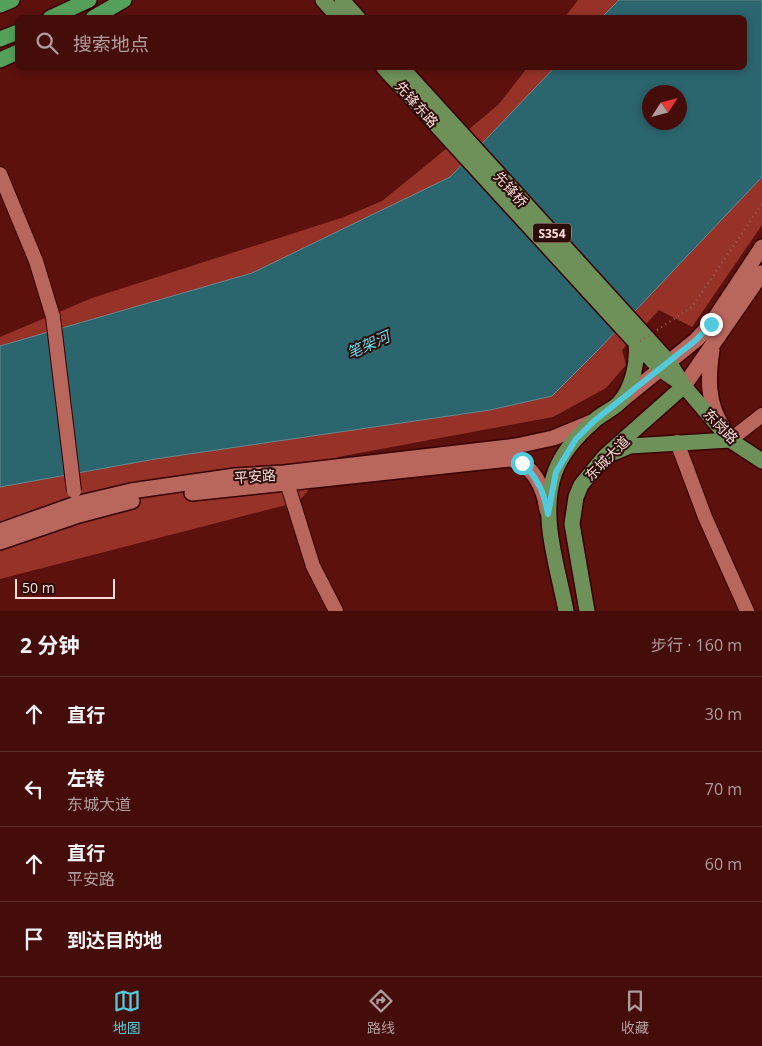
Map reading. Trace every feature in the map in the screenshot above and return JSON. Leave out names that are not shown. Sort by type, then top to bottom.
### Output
[{"type":"highway","points":[[0,6],[12,0]]},
{"type":"highway","points":[[56,15],[89,0]]},
{"type":"highway","points":[[98,15],[124,0]]},
{"type":"highway","points":[[0,40],[15,33]]},
{"type":"highway","points":[[0,60],[15,53]]},
{"type":"main road","points":[[323,0],[336,15]]},
{"type":"main road","points":[[342,0],[355,15]]},
{"type":"main road","name":"先锋东路","points":[[386,70],[454,136]]},
{"type":"main road","name":"先锋东路","points":[[404,70],[454,136]]},
{"type":"main road","name":"先锋桥","points":[[454,136],[643,338]]},
{"type":"main road","points":[[566,611],[548,514],[551,488],[562,459],[594,421],[619,403],[630,382],[643,338]]},
{"type":"main road","name":"东岗路","points":[[643,338],[664,366],[684,386],[730,440],[762,461]]},
{"type":"main road","name":"东城大道","points":[[588,611],[572,524],[573,512],[581,485],[605,456],[684,386]]},
{"type":"main road","points":[[605,456],[630,446],[730,440]]},
{"type":"street","points":[[0,174],[36,261],[53,317],[77,503]]},
{"type":"street","points":[[619,403],[696,340],[711,324],[762,247]]},
{"type":"street","points":[[684,386],[762,273]]},
{"type":"street","points":[[643,338],[672,349],[682,348],[696,340]]},
{"type":"street","points":[[713,344],[708,387],[716,417],[730,440],[762,415]]},
{"type":"street","name":"平安路","points":[[0,531],[77,503],[137,500],[233,488],[516,446],[562,435],[594,421]]},
{"type":"street","points":[[677,442],[704,517],[747,611]]},
{"type":"street","name":"平安路","points":[[286,479],[497,459],[515,460],[531,472],[541,487],[548,514]]},
{"type":"street","points":[[286,479],[313,566],[336,611]]},
{"type":"street","name":"平安路","points":[[0,542],[77,503]]},
{"type":"path","points":[[643,338],[692,307],[762,204]]},
{"type":"shaded area","points":[[578,0],[762,0],[762,225],[692,327],[659,310],[622,350],[626,365],[606,388],[553,417],[338,457],[298,502],[0,579],[0,337],[92,298],[344,217],[382,201],[499,104],[525,70],[747,70],[747,15],[567,15]]},
{"type":"water","name":"笔架河","points":[[619,0],[762,0],[762,177],[552,396],[490,410],[155,459],[0,487],[0,346],[252,273],[450,177],[552,70],[747,70],[747,15],[604,15]]},
{"type":"route","points":[[522,463],[541,487],[546,500],[548,514],[551,488],[556,472],[562,459],[576,439],[594,421],[696,340],[711,324]]}]
